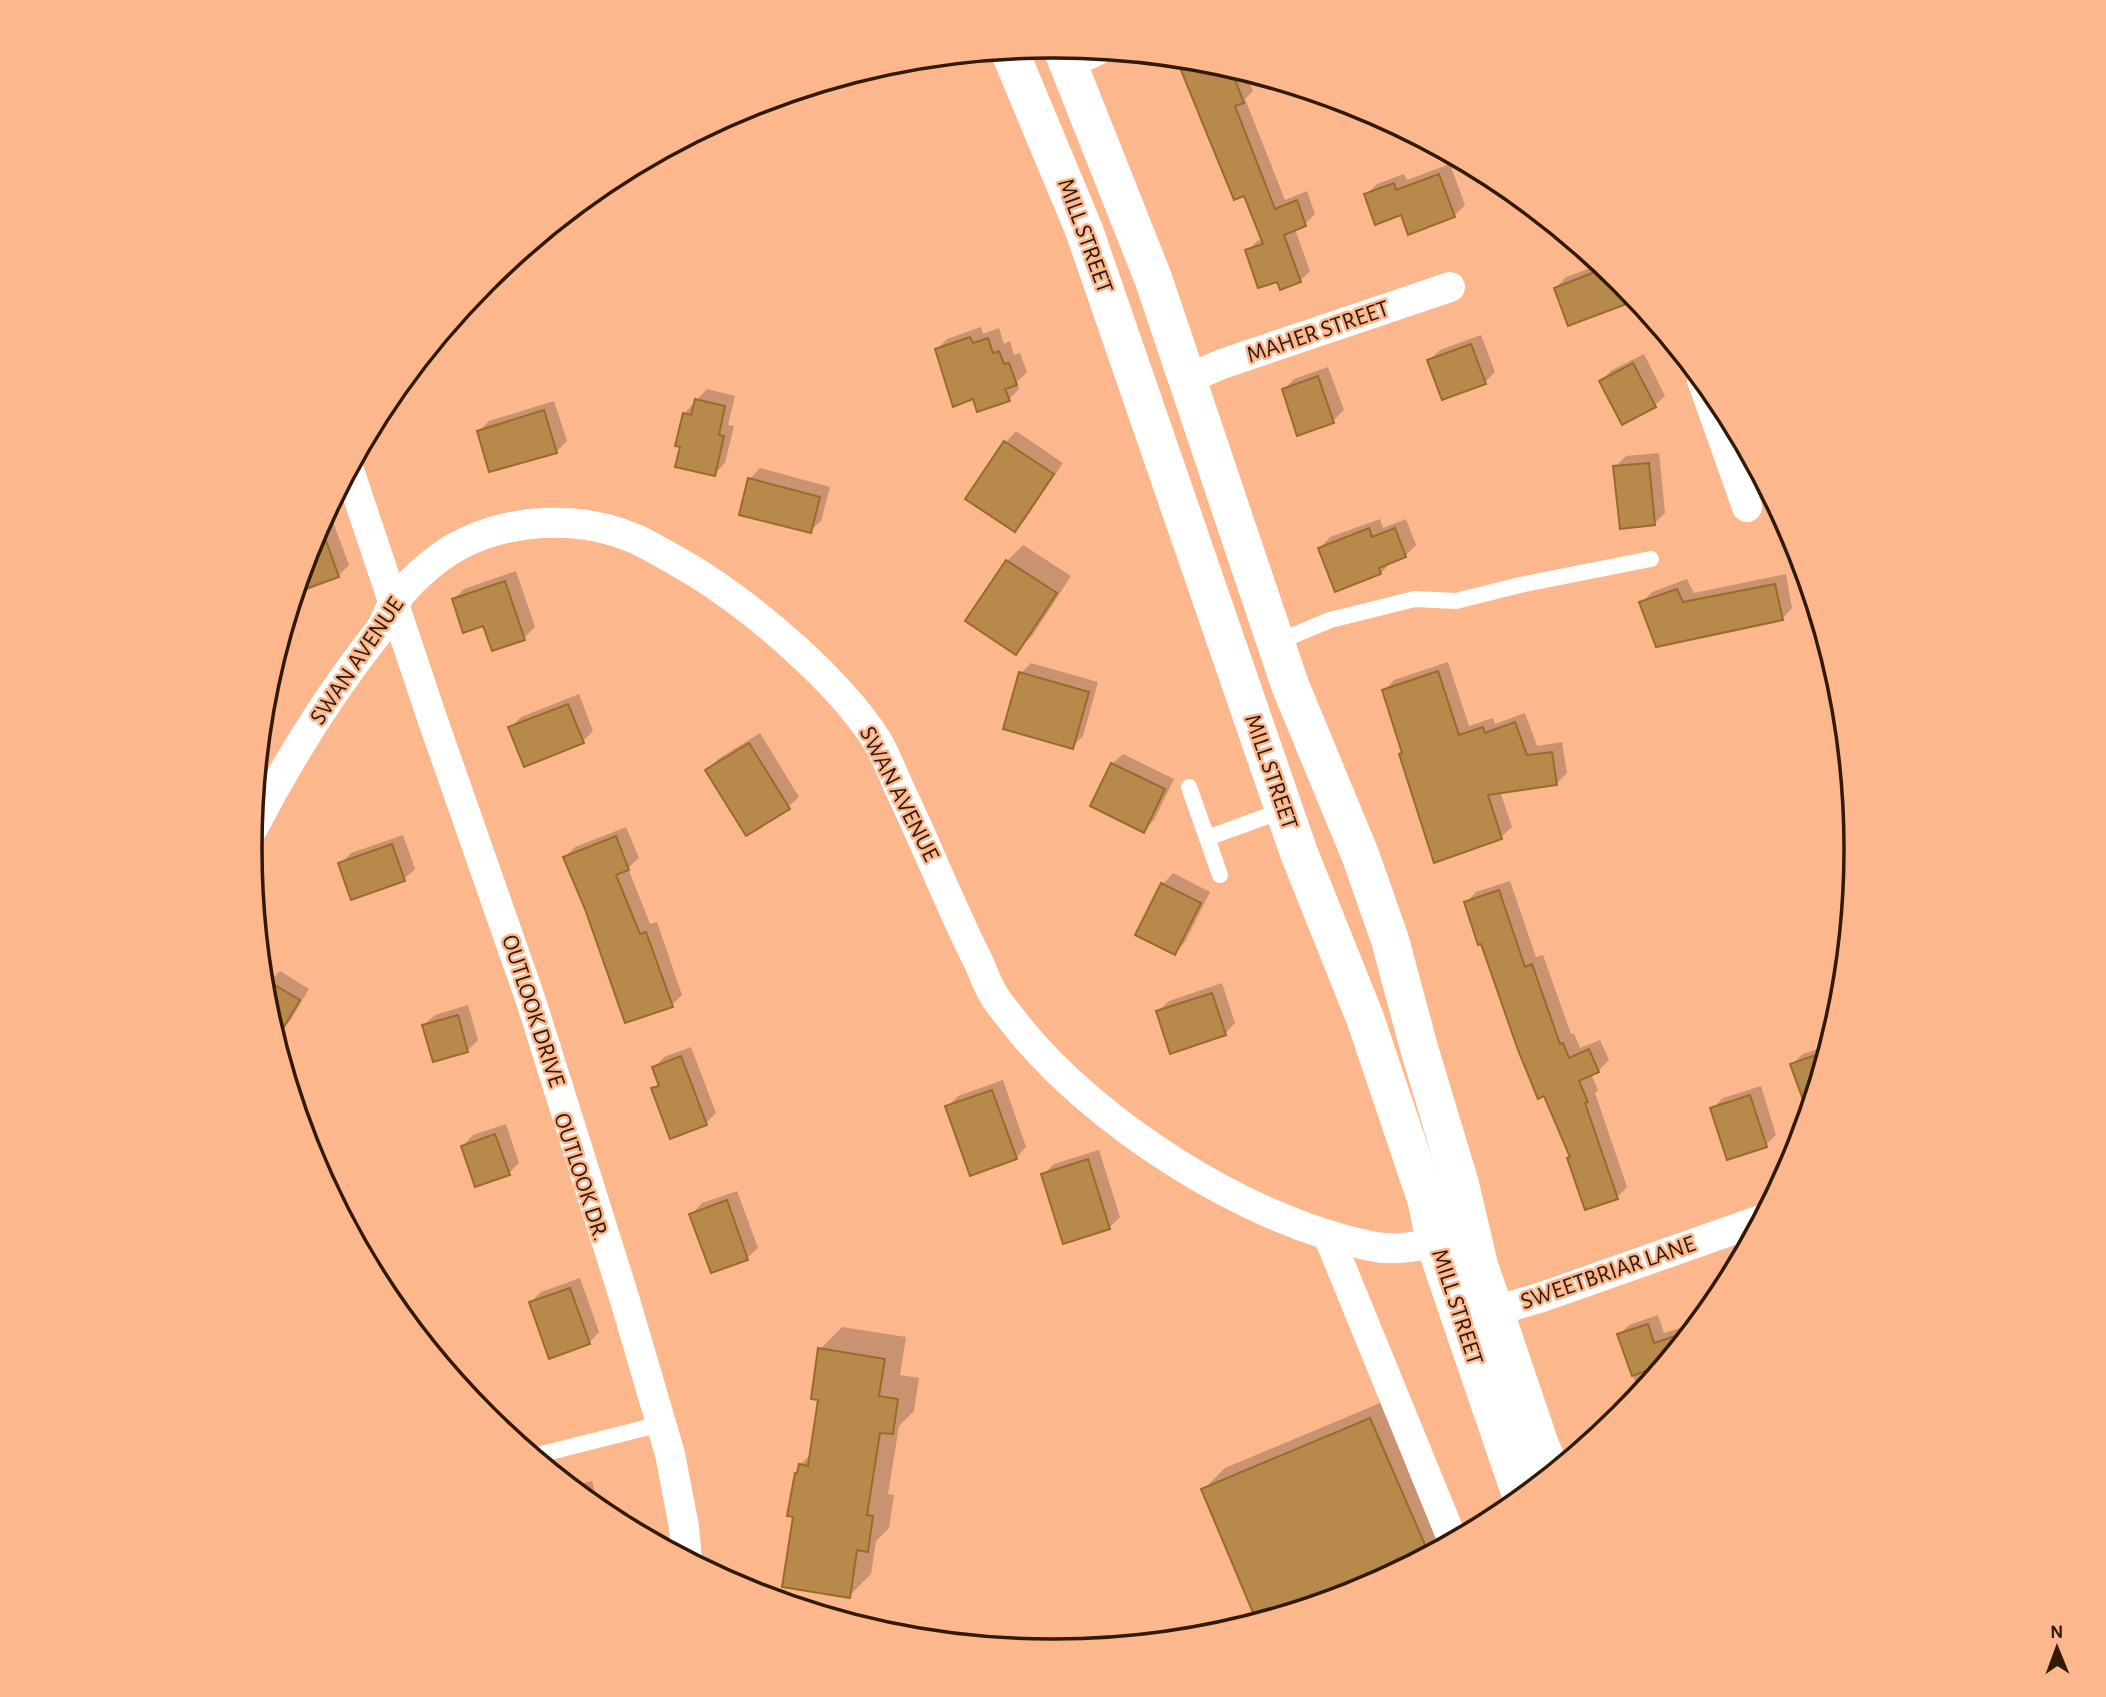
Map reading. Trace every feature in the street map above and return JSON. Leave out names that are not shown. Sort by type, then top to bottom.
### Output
[{"type":"main road","name":"MILL STREET","points":[[1078,58],[1275,643],[1361,857],[1390,940],[1460,1184],[1479,1265],[1548,1464]]},
{"type":"main road","name":"MILL STREET","points":[[1013,59],[1084,230],[1299,853],[1365,1018],[1427,1202],[1435,1242],[1519,1487]]},
{"type":"street","name":"MAHER STREET","points":[[1187,379],[1222,364],[1450,287]]},
{"type":"street","points":[[1715,417],[1747,507]]},
{"type":"street","name":"OUTLOOK DRIVE","points":[[353,482],[531,1001],[670,1454],[686,1549]]},
{"type":"street","name":"SWAN AVENUE","points":[[264,808],[279,778],[360,653],[383,626],[394,602],[430,565],[451,550],[498,529],[577,523],[617,533],[657,550],[719,587],[787,640],[848,702],[878,741],[993,995],[1038,1052],[1101,1108],[1191,1174],[1272,1214],[1328,1236],[1377,1247],[1418,1247],[1471,1231]]},
{"type":"street","name":"SWEETBRIAR LANE","points":[[1495,1311],[1748,1225]]},
{"type":"street","points":[[1328,1236],[1449,1532]]},
{"type":"lane","points":[[1275,643],[1330,620],[1415,599],[1456,601],[1520,585],[1651,559]]},
{"type":"lane","points":[[1189,787],[1220,876]]},
{"type":"lane","points":[[1207,838],[1284,810]]},
{"type":"lane","points":[[545,1453],[661,1424]]},
{"type":"building","points":[[1180,69],[1235,80],[1244,103],[1235,106],[1275,209],[1297,200],[1306,226],[1284,235],[1301,282],[1280,290],[1277,282],[1258,288],[1245,250],[1263,244],[1244,196],[1234,200]]},
{"type":"building","points":[[1439,174],[1455,217],[1408,235],[1401,215],[1375,225],[1364,194],[1394,183],[1396,190]]},
{"type":"building","points":[[1594,272],[1626,304],[1568,326],[1554,288]]},
{"type":"building","points":[[970,337],[973,343],[988,338],[993,353],[999,351],[1004,364],[1009,363],[1017,385],[1005,389],[1010,401],[977,412],[973,399],[953,407],[935,349]]},
{"type":"building","points":[[1471,344],[1486,384],[1442,400],[1427,360]]},
{"type":"building","points":[[1633,363],[1656,407],[1622,425],[1599,381]]},
{"type":"building","points":[[1318,376],[1334,423],[1297,436],[1282,389]]},
{"type":"building","points":[[695,399],[725,406],[719,435],[724,436],[715,476],[675,467],[680,447],[675,446],[683,413],[691,415]]},
{"type":"building","points":[[544,410],[557,453],[489,472],[477,431]]},
{"type":"building","points":[[1004,441],[1054,474],[1015,532],[965,499]]},
{"type":"building","points":[[1649,463],[1655,525],[1620,529],[1613,466]]},
{"type":"building","points":[[748,478],[820,497],[811,533],[739,515]]},
{"type":"building","points":[[1369,528],[1372,537],[1395,528],[1406,557],[1379,568],[1381,574],[1335,592],[1318,548]]},
{"type":"building","points":[[325,539],[339,577],[306,589]]},
{"type":"building","points":[[1006,560],[1057,593],[1016,655],[965,621]]},
{"type":"building","points":[[505,581],[525,640],[492,651],[483,626],[463,633],[452,599]]},
{"type":"building","points":[[1775,584],[1783,620],[1656,647],[1639,602],[1677,589],[1683,602]]},
{"type":"building","points":[[1438,671],[1459,735],[1483,727],[1485,733],[1515,722],[1527,755],[1552,752],[1557,785],[1488,795],[1502,839],[1434,863],[1399,754],[1402,753],[1382,690]]},
{"type":"building","points":[[1019,672],[1089,692],[1073,749],[1003,729]]},
{"type":"building","points":[[568,704],[584,743],[524,767],[508,727]]},
{"type":"building","points":[[749,743],[790,809],[746,836],[705,770]]},
{"type":"building","points":[[1111,763],[1165,789],[1144,833],[1090,806]]},
{"type":"building","points":[[616,836],[629,870],[616,875],[640,934],[646,932],[673,1007],[625,1023],[585,909],[563,857]]},
{"type":"building","points":[[392,844],[405,881],[351,900],[338,863]]},
{"type":"building","points":[[1161,883],[1201,903],[1175,955],[1135,935]]},
{"type":"building","points":[[1499,890],[1525,967],[1532,964],[1560,1044],[1563,1043],[1569,1058],[1589,1049],[1599,1072],[1579,1081],[1618,1199],[1585,1210],[1567,1158],[1570,1157],[1544,1096],[1538,1099],[1464,902]]},
{"type":"building","points":[[274,985],[300,1000],[283,1028]]},
{"type":"building","points":[[1212,993],[1226,1035],[1170,1054],[1156,1011]]},
{"type":"building","points":[[458,1015],[468,1052],[433,1062],[422,1025]]},
{"type":"building","points":[[1816,1055],[1803,1100],[1790,1064]]},
{"type":"building","points":[[681,1056],[707,1125],[670,1139],[651,1088],[659,1086],[652,1067]]},
{"type":"building","points":[[992,1090],[1017,1159],[970,1176],[945,1106]]},
{"type":"building","points":[[1750,1095],[1767,1147],[1727,1160],[1710,1108]]},
{"type":"building","points":[[495,1134],[510,1175],[475,1187],[461,1146]]},
{"type":"building","points":[[1088,1159],[1110,1229],[1063,1244],[1041,1174]]},
{"type":"building","points":[[727,1200],[748,1260],[711,1273],[689,1214]]},
{"type":"building","points":[[570,1288],[590,1344],[549,1359],[529,1302]]},
{"type":"building","points":[[1648,1324],[1654,1343],[1675,1336],[1648,1370],[1632,1376],[1617,1334]]},
{"type":"building","points":[[818,1348],[885,1359],[879,1396],[898,1399],[893,1434],[880,1433],[867,1515],[873,1516],[868,1552],[857,1550],[850,1598],[782,1587],[793,1517],[787,1516],[795,1473],[799,1464],[808,1466],[818,1400],[811,1399]]},
{"type":"building","points":[[1370,1418],[1425,1546],[1356,1579],[1253,1613],[1201,1489]]}]
